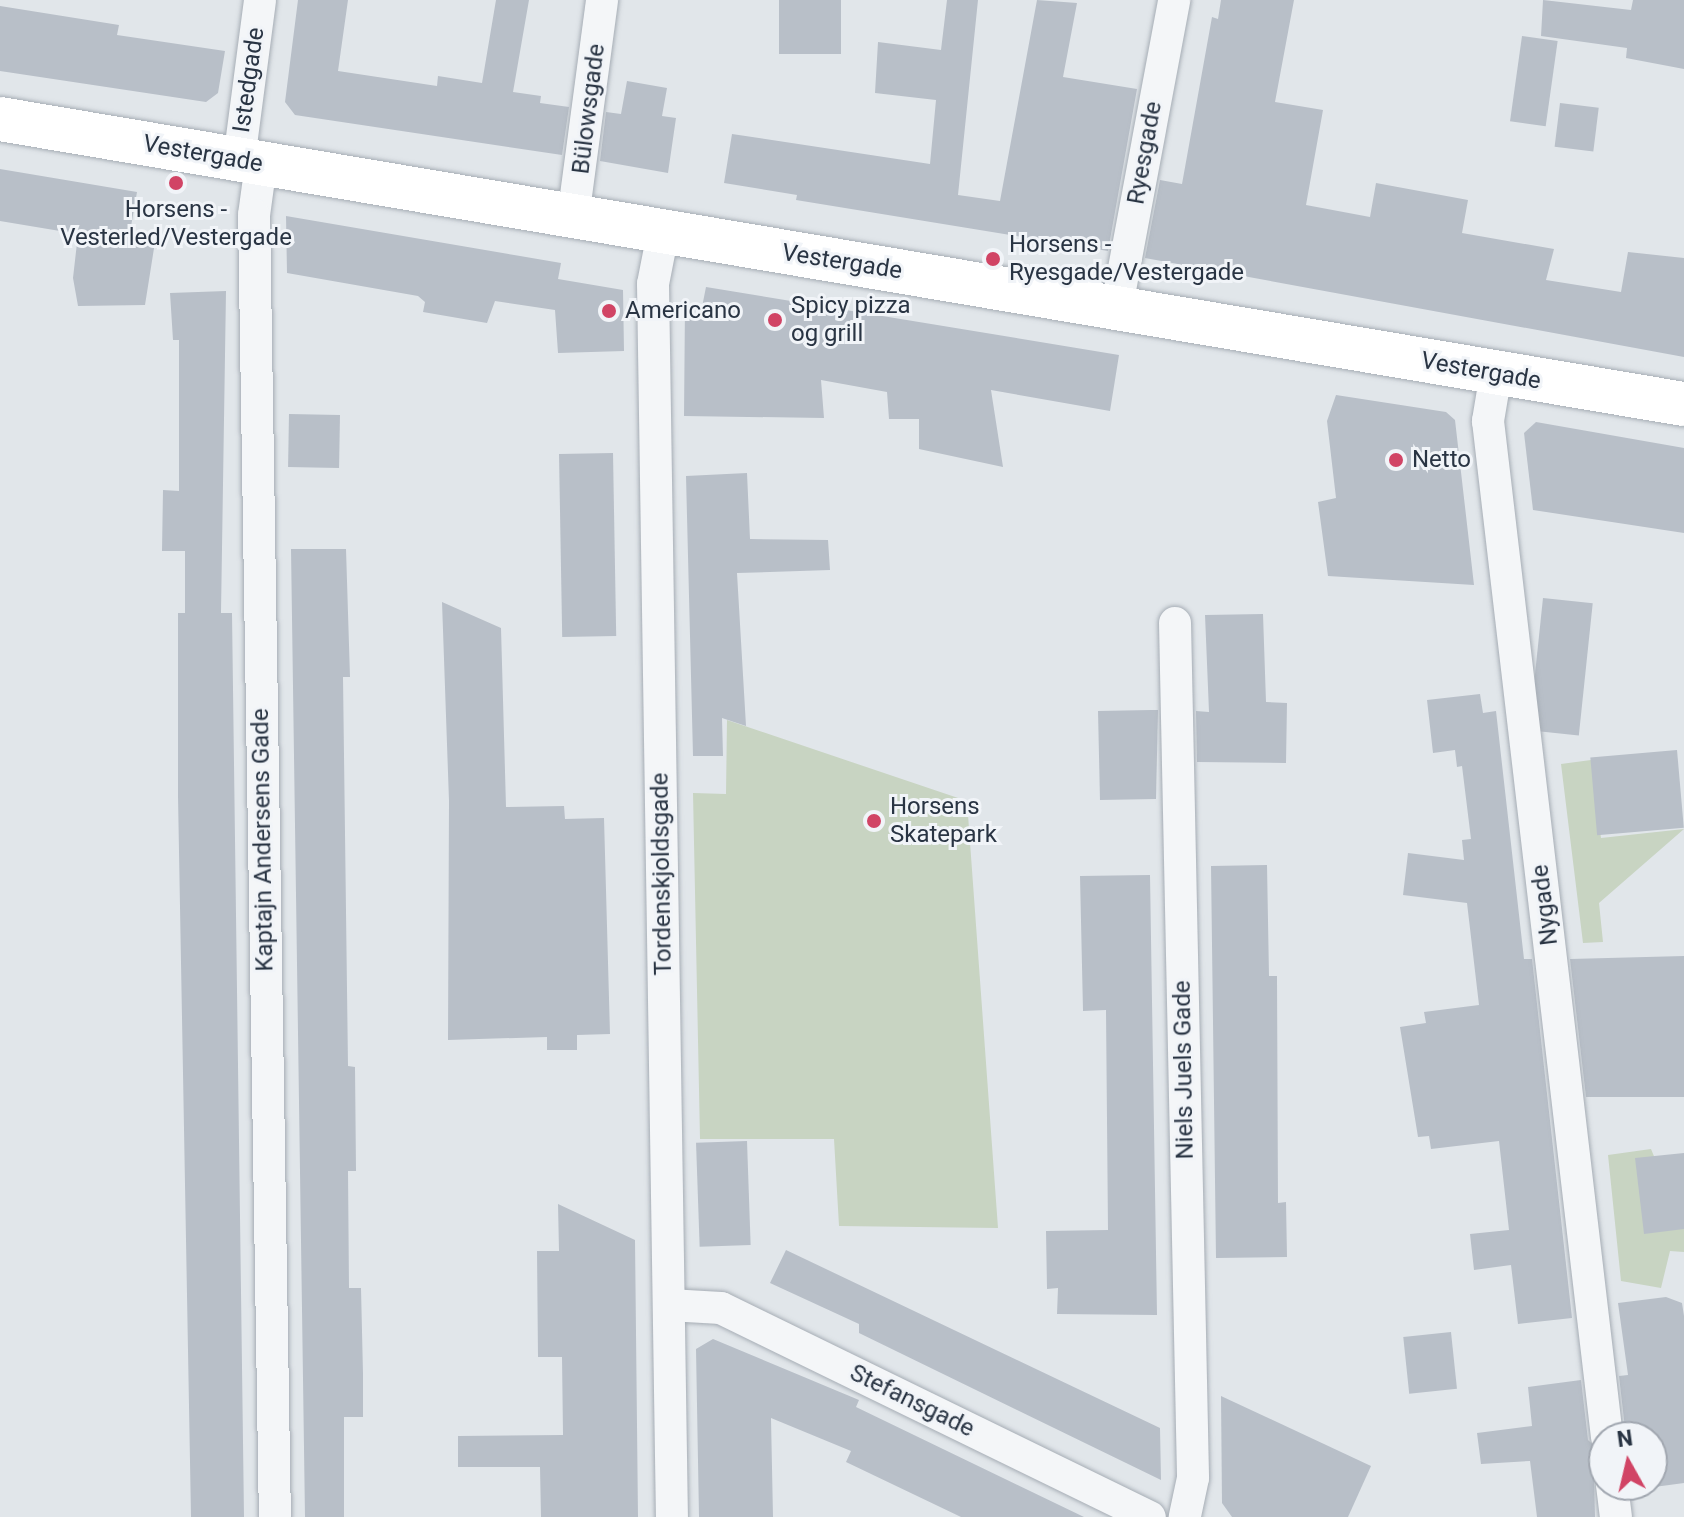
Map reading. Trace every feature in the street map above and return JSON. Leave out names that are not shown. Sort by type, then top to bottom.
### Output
[{"type":"main road","name":"Vestergade","points":[[0,119],[1684,404]]},
{"type":"street","name":"Istedgade","points":[[250,162],[260,0]]},
{"type":"street","name":"Bülowsgade","points":[[573,218],[602,0]]},
{"type":"street","name":"Ryesgade","points":[[1117,306],[1174,0]]},
{"type":"street","name":"Kaptajn Andersens Gade","points":[[250,162],[254,215],[275,1517]]},
{"type":"street","name":"Tordenskjoldsgade","points":[[663,233],[653,284],[672,1517]]},
{"type":"street","name":"Nygade","points":[[1496,373],[1488,421],[1605,1421]]},
{"type":"street","name":"Niels Juels Gade","points":[[1175,623],[1193,1478],[1185,1517]]},
{"type":"street","name":"Stefansgade","points":[[669,1305],[721,1308],[1150,1517]]},
{"type":"green space","points":[[727,720],[967,801],[998,1228],[839,1226],[834,1139],[700,1139],[693,793],[726,794]]},
{"type":"green space","points":[[1591,760],[1601,838],[1684,829],[1599,903],[1603,942],[1583,943],[1561,764]]},
{"type":"green space","points":[[1651,1149],[1684,1229],[1684,1252],[1670,1251],[1661,1288],[1621,1281],[1608,1155]]},
{"type":"building","points":[[298,0],[348,0],[338,71],[437,86],[438,76],[482,83],[496,0],[529,0],[513,92],[541,96],[540,103],[569,107],[562,155],[295,115],[285,102]]},
{"type":"building","points":[[779,0],[841,0],[841,54],[779,54]]},
{"type":"building","points":[[947,0],[978,0],[958,195],[1000,201],[1037,0],[1077,3],[1063,77],[1137,89],[1108,251],[796,200],[797,195],[724,183],[732,134],[930,164],[936,100],[875,93],[878,42],[941,50]]},
{"type":"building","points":[[1221,0],[1294,0],[1275,102],[1323,110],[1306,205],[1370,217],[1376,183],[1468,200],[1462,233],[1554,249],[1546,280],[1621,292],[1628,252],[1684,258],[1684,357],[1145,258],[1160,180],[1182,184],[1212,17],[1218,19]]},
{"type":"building","points":[[1543,0],[1631,10],[1633,0],[1684,0],[1684,69],[1626,58],[1627,48],[1541,36]]},
{"type":"building","points":[[0,6],[119,25],[117,35],[225,51],[218,93],[206,102],[0,71]]},
{"type":"building","points":[[1522,36],[1558,41],[1546,126],[1510,121]]},
{"type":"building","points":[[627,81],[667,88],[662,116],[676,118],[668,173],[600,161],[606,112],[621,114]]},
{"type":"building","points":[[1560,103],[1599,108],[1593,151],[1555,147]]},
{"type":"building","points":[[0,169],[137,192],[129,238],[155,242],[145,305],[78,306],[73,278],[78,234],[0,221]]},
{"type":"building","points":[[286,216],[561,263],[558,279],[623,290],[624,351],[558,353],[555,310],[495,301],[487,323],[423,312],[425,302],[418,296],[287,273]]},
{"type":"building","points":[[706,287],[1119,355],[1110,411],[991,390],[1003,467],[919,449],[919,419],[889,419],[887,392],[821,380],[824,418],[684,416],[685,304],[702,307]]},
{"type":"building","points":[[226,291],[221,613],[232,613],[244,1517],[191,1517],[178,796],[178,613],[185,613],[185,551],[162,551],[163,490],[179,491],[179,340],[173,340],[170,293]]},
{"type":"building","name":"Netto","points":[[1336,395],[1446,412],[1455,420],[1474,585],[1328,576],[1318,502],[1336,498],[1327,421]]},
{"type":"building","points":[[289,414],[340,415],[339,468],[288,467]]},
{"type":"building","points":[[1536,422],[1684,448],[1684,533],[1533,510],[1524,433]]},
{"type":"building","points":[[613,453],[616,636],[562,637],[559,454]]},
{"type":"building","points":[[747,473],[750,539],[828,540],[830,570],[737,573],[746,726],[722,718],[723,756],[693,756],[686,476]]},
{"type":"building","points":[[291,549],[346,549],[350,677],[343,677],[348,1066],[355,1067],[356,1171],[348,1171],[349,1288],[361,1288],[363,1417],[344,1417],[344,1517],[305,1517]]},
{"type":"building","points":[[1543,598],[1593,603],[1579,735],[1529,730]]},
{"type":"building","points":[[442,602],[501,628],[506,807],[564,806],[565,819],[604,818],[610,1034],[577,1035],[577,1050],[547,1050],[547,1037],[448,1040],[449,801]]},
{"type":"building","points":[[1263,614],[1266,702],[1287,703],[1286,763],[1197,762],[1196,711],[1209,712],[1205,615]]},
{"type":"building","points":[[1480,694],[1483,713],[1496,711],[1524,959],[1532,959],[1572,1318],[1518,1324],[1511,1265],[1474,1270],[1470,1234],[1509,1230],[1499,1141],[1431,1149],[1429,1136],[1418,1137],[1400,1027],[1426,1023],[1424,1012],[1479,1005],[1467,903],[1403,895],[1408,853],[1464,860],[1462,840],[1471,839],[1462,766],[1457,767],[1455,750],[1433,753],[1427,700]]},
{"type":"building","points":[[1158,710],[1156,799],[1100,800],[1098,711]]},
{"type":"building","points":[[1677,750],[1684,828],[1597,835],[1590,758]]},
{"type":"building","points":[[1267,865],[1269,976],[1277,976],[1278,1203],[1286,1202],[1287,1257],[1216,1258],[1211,866]]},
{"type":"building","points":[[1150,875],[1157,1315],[1057,1314],[1058,1288],[1047,1289],[1046,1231],[1108,1230],[1106,1010],[1083,1011],[1080,876]]},
{"type":"building","points":[[1684,956],[1684,1097],[1586,1097],[1570,959]]},
{"type":"building","points":[[747,1141],[751,1245],[700,1247],[696,1143]]},
{"type":"building","points":[[1684,1153],[1684,1229],[1644,1234],[1635,1158]]},
{"type":"building","points":[[558,1204],[635,1240],[638,1517],[541,1517],[540,1467],[458,1467],[458,1436],[563,1435],[562,1357],[538,1357],[537,1251],[559,1251]]},
{"type":"building","points":[[786,1250],[1160,1428],[1161,1480],[859,1333],[859,1324],[770,1283]]},
{"type":"building","points":[[1666,1297],[1682,1303],[1684,1483],[1668,1485],[1668,1421],[1624,1421],[1619,1376],[1628,1375],[1618,1303]]},
{"type":"building","points":[[1451,1332],[1457,1389],[1409,1394],[1403,1337]]},
{"type":"building","points":[[713,1339],[859,1400],[856,1407],[1084,1517],[961,1517],[846,1462],[851,1451],[771,1418],[773,1517],[699,1517],[696,1349]]},
{"type":"building","points":[[1581,1380],[1588,1440],[1588,1501],[1595,1501],[1595,1517],[1537,1517],[1530,1461],[1481,1464],[1477,1433],[1532,1426],[1528,1387]]},
{"type":"building","points":[[1221,1396],[1371,1466],[1348,1517],[1232,1517],[1222,1503]]},
{"type":"place","name":"Horsens - Vesterled/Vestergade","points":[[176,183]]},
{"type":"place","name":"Horsens - Ryesgade/Vestergade","points":[[993,259]]},
{"type":"place","name":"Americano","points":[[609,311]]},
{"type":"place","name":"Spicy pizza og grill","points":[[775,320]]},
{"type":"place","name":"Netto","points":[[1396,460]]},
{"type":"place","name":"Horsens Skatepark","points":[[874,821]]}]
